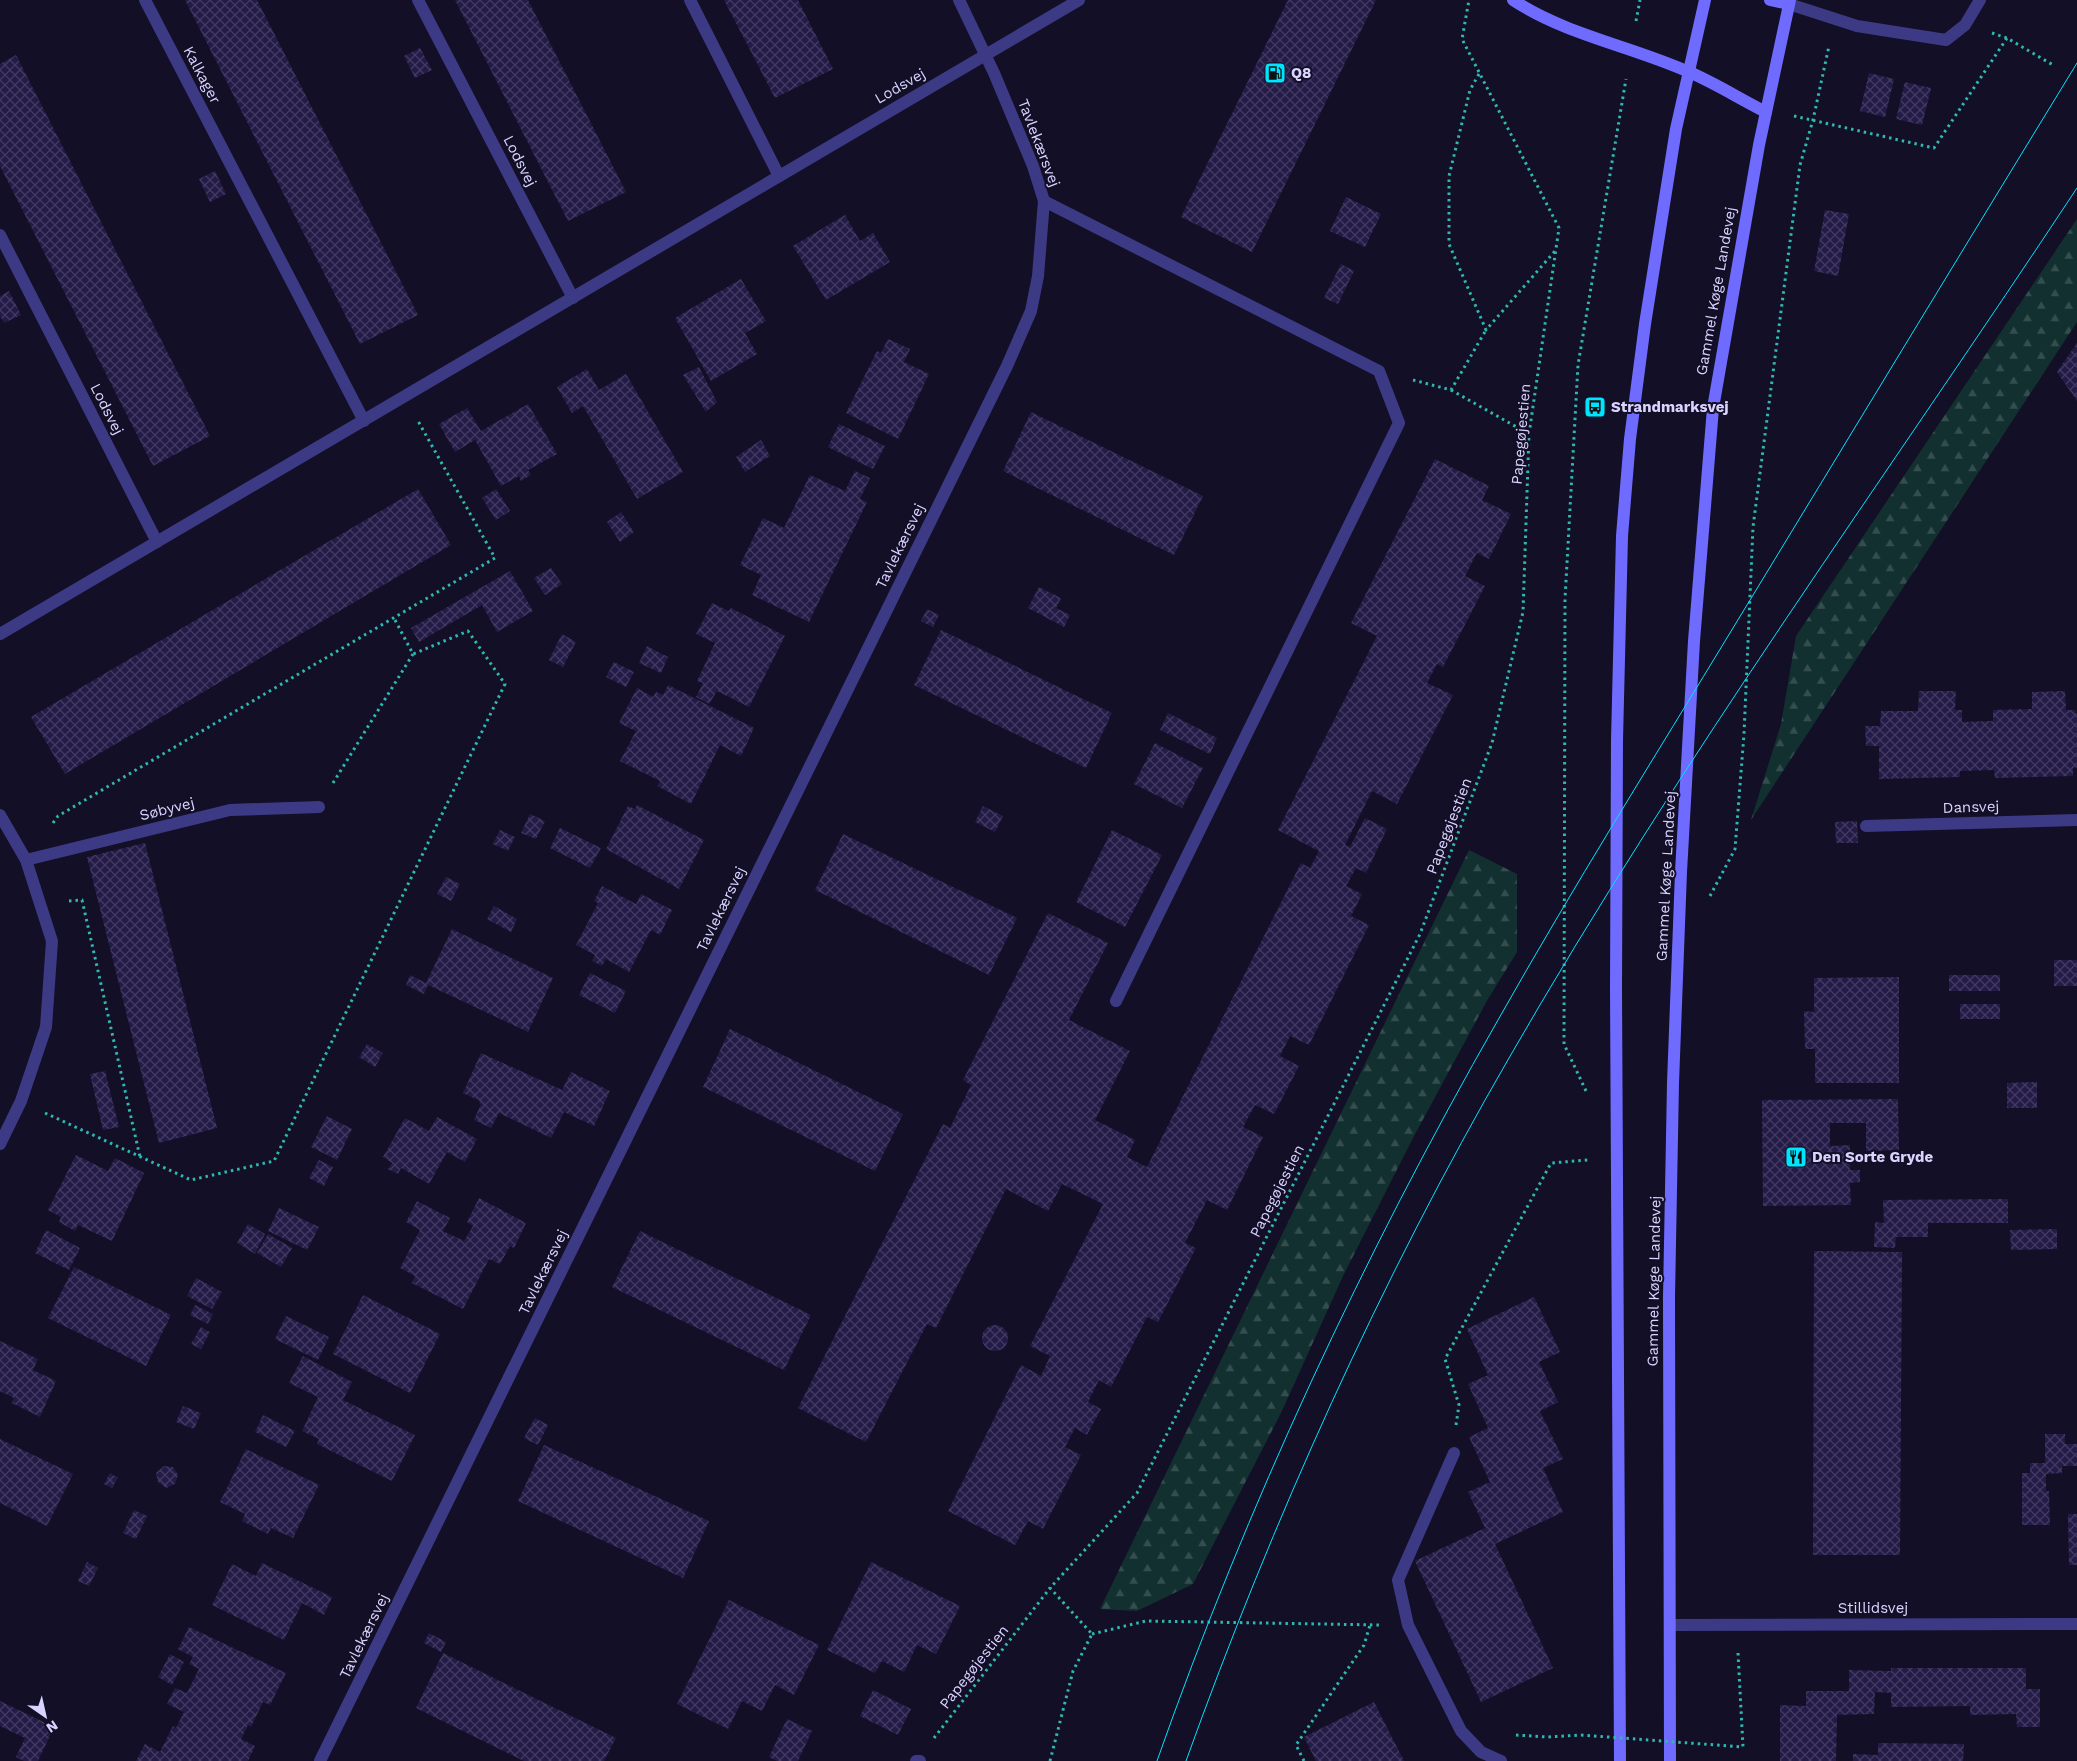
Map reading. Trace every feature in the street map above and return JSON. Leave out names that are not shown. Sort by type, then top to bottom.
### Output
[{"type":"main road","points":[[1513,0],[1526,8],[1592,38],[1688,72],[1766,112]]},
{"type":"main road","points":[[1620,1761],[1616,750],[1622,536],[1630,439],[1645,324],[1676,129],[1705,0]]},
{"type":"main road","points":[[1770,0],[1789,2]]},
{"type":"main road","name":"Gammel Køge Landevej","points":[[1670,1761],[1669,1297],[1673,1084],[1694,650],[1713,408],[1731,295],[1789,2]]},
{"type":"street","name":"Kalkager","points":[[145,0],[364,421]]},
{"type":"street","name":"Lodsvej","points":[[418,0],[573,298]]},
{"type":"street","points":[[690,0],[779,176]]},
{"type":"street","points":[[958,0],[986,54]]},
{"type":"street","name":"Lodsvej","points":[[0,634],[1079,0]]},
{"type":"street","points":[[1789,2],[1856,26],[1946,40],[1965,25],[1980,0]]},
{"type":"street","name":"Tavlekærsvej","points":[[320,1761],[1007,366],[1031,311],[1038,276],[1044,201],[1033,166],[986,54]]},
{"type":"street","points":[[1044,201],[1379,371],[1399,423],[1116,1001]]},
{"type":"street","name":"Lodsvej","points":[[0,235],[157,542]]},
{"type":"street","name":"Søbyvej","points":[[26,860],[230,810],[319,807]]},
{"type":"street","points":[[0,815],[26,860],[52,941],[46,1027],[21,1101],[0,1144]]},
{"type":"street","name":"Dansvej","points":[[1866,826],[2077,820]]},
{"type":"street","points":[[1454,1453],[1398,1580],[1408,1625],[1462,1731],[1481,1752],[1501,1761]]},
{"type":"street","name":"Stillidsvej","points":[[1670,1624],[2077,1624]]},
{"type":"path","name":"Papegøjestien","points":[[918,1761],[1050,1588],[1137,1494],[1420,934],[1492,743],[1523,612],[1529,434],[1559,228],[1462,39],[1469,0]]},
{"type":"path","points":[[1589,1097],[1564,1044],[1565,599],[1578,365],[1640,0]]},
{"type":"path","points":[[1709,898],[1735,849],[1744,734],[1752,527],[1800,165],[1813,120],[1835,18]]},
{"type":"path","points":[[1965,25],[2008,38],[2053,65]]},
{"type":"path","points":[[1766,112],[1813,120],[1934,148],[2008,38]]},
{"type":"path","points":[[1480,73],[1470,90],[1449,176],[1449,244],[1486,330]]},
{"type":"path","points":[[1451,390],[1486,330],[1555,251]]},
{"type":"path","points":[[1379,371],[1451,390],[1529,434]]},
{"type":"path","points":[[26,860],[58,816],[495,558],[404,397]]},
{"type":"path","points":[[394,618],[413,654]]},
{"type":"path","points":[[21,1101],[191,1180],[274,1160],[504,684],[468,631],[413,654],[319,807]]},
{"type":"path","points":[[40,905],[82,900],[141,1157]]},
{"type":"path","points":[[1454,1453],[1458,1405],[1445,1359],[1551,1163],[1618,1158]]},
{"type":"path","points":[[1050,1588],[1092,1634]]},
{"type":"path","points":[[1050,1761],[1073,1670],[1092,1634],[1146,1621],[1408,1625]]},
{"type":"path","points":[[1304,1761],[1296,1745],[1364,1645],[1370,1625]]},
{"type":"path","points":[[1548,1737],[1581,1735],[1743,1747],[1739,1658]]},
{"type":"green space","points":[[2077,219],[2077,322],[1751,820],[1781,724],[1796,636]]},
{"type":"green space","points":[[1469,850],[1517,874],[1517,952],[1488,999],[1413,1138],[1344,1274],[1281,1413],[1193,1584],[1137,1611],[1100,1609]]},
{"type":"building","points":[[185,0],[257,0],[418,315],[360,344]]},
{"type":"building","points":[[455,0],[528,0],[626,192],[568,221]]},
{"type":"building","points":[[724,0],[798,0],[833,69],[775,98]]},
{"type":"building","points":[[1288,0],[1376,0],[1252,252],[1181,217]]},
{"type":"building","points":[[420,48],[432,70],[415,78],[404,56]]},
{"type":"building","points":[[16,55],[210,436],[153,466],[0,166],[0,64]]},
{"type":"building","points":[[1869,73],[1894,79],[1885,117],[1860,111]]},
{"type":"building","points":[[1905,82],[1931,88],[1922,125],[1896,119]]},
{"type":"building","points":[[215,171],[226,194],[210,202],[199,179]]},
{"type":"building","points":[[1346,197],[1381,214],[1365,247],[1330,231]]},
{"type":"building","points":[[1825,210],[1849,214],[1838,276],[1814,271]]},
{"type":"building","points":[[845,215],[860,241],[873,233],[890,262],[826,300],[793,246]]},
{"type":"building","points":[[1341,264],[1354,271],[1338,304],[1324,298]]},
{"type":"building","points":[[741,279],[766,321],[745,333],[757,354],[711,381],[675,318]]},
{"type":"building","points":[[9,291],[21,315],[4,323],[0,316],[0,296]]},
{"type":"building","points":[[888,339],[910,349],[904,362],[929,374],[898,439],[846,413],[877,351],[881,353]]},
{"type":"building","points":[[2077,343],[2077,401],[2057,372]]},
{"type":"building","points":[[699,367],[717,402],[706,412],[683,375]]},
{"type":"building","points":[[587,369],[599,390],[626,374],[683,472],[637,499],[583,406],[572,413],[557,387]]},
{"type":"building","points":[[528,404],[557,454],[528,470],[531,475],[521,481],[519,476],[501,486],[475,440],[455,452],[439,424],[467,408],[481,431]]},
{"type":"building","points":[[1031,412],[1203,496],[1174,555],[1003,471]]},
{"type":"building","points":[[839,424],[885,446],[873,469],[828,447]]},
{"type":"building","points":[[761,440],[770,456],[745,472],[736,457]]},
{"type":"building","points":[[1435,459],[1489,486],[1482,500],[1511,514],[1489,559],[1477,553],[1465,576],[1485,586],[1443,667],[1437,664],[1427,683],[1453,695],[1397,804],[1372,791],[1345,845],[1350,847],[1365,818],[1387,829],[1366,873],[1356,868],[1346,886],[1362,894],[1351,916],[1369,925],[1309,1045],[1290,1036],[1280,1056],[1299,1066],[1274,1114],[1255,1105],[1243,1127],[1263,1137],[1227,1210],[1207,1200],[1185,1243],[1196,1248],[1158,1322],[1147,1317],[1111,1387],[1099,1380],[1088,1402],[1101,1409],[1087,1435],[1075,1428],[1065,1447],[1081,1455],[1043,1529],[1028,1521],[1015,1545],[948,1511],[1021,1365],[1041,1376],[1050,1356],[1030,1346],[1103,1204],[1062,1184],[1048,1211],[1006,1189],[936,1328],[927,1324],[866,1442],[798,1408],[943,1124],[950,1128],[971,1085],[963,1080],[1048,913],[1108,943],[1069,1020],[1130,1051],[1095,1120],[1135,1140],[1127,1157],[1147,1167],[1301,863],[1310,868],[1319,851],[1278,830],[1377,636],[1351,623]]},
{"type":"building","points":[[855,471],[870,478],[860,499],[867,502],[809,622],[752,595],[761,575],[740,565],[763,518],[784,528],[810,475],[845,491]]},
{"type":"building","points":[[418,489],[451,545],[65,774],[31,717]]},
{"type":"building","points":[[496,489],[510,511],[496,520],[482,498]]},
{"type":"building","points":[[621,512],[634,532],[620,542],[607,522]]},
{"type":"building","points":[[551,568],[562,584],[545,595],[534,578]]},
{"type":"building","points":[[510,571],[533,611],[497,632],[482,605],[419,642],[411,628]]},
{"type":"building","points":[[1039,587],[1061,598],[1056,608],[1070,615],[1064,627],[1028,608]]},
{"type":"building","points":[[712,603],[729,611],[731,608],[785,636],[749,707],[717,691],[709,704],[696,697],[703,683],[697,681],[715,643],[696,634]]},
{"type":"building","points":[[927,609],[939,615],[933,627],[921,621]]},
{"type":"building","points":[[941,630],[1112,713],[1086,768],[914,685]]},
{"type":"building","points":[[562,634],[576,642],[563,667],[549,660]]},
{"type":"building","points":[[647,646],[668,657],[661,673],[639,663]]},
{"type":"building","points":[[614,662],[634,672],[626,687],[606,677]]},
{"type":"building","points":[[668,685],[754,728],[741,756],[720,745],[691,804],[657,786],[660,781],[620,761],[636,731],[619,723],[637,688],[653,697],[656,692],[663,695]]},
{"type":"building","points":[[1919,691],[1956,691],[1955,710],[1962,710],[1962,722],[1993,721],[1993,710],[2032,709],[2032,692],[2065,691],[2066,710],[2075,710],[2077,715],[2077,768],[2073,768],[2073,776],[1995,778],[1994,770],[1960,771],[1960,777],[1879,779],[1879,746],[1866,746],[1865,726],[1880,726],[1881,711],[1918,711]]},
{"type":"building","points":[[1168,713],[1217,738],[1210,754],[1160,730]]},
{"type":"building","points":[[1155,743],[1203,768],[1182,808],[1134,784]]},
{"type":"building","points":[[637,805],[704,840],[679,889],[606,849],[628,806],[635,809]]},
{"type":"building","points":[[983,806],[1003,816],[995,832],[975,822]]},
{"type":"building","points":[[530,814],[545,821],[536,839],[521,833]]},
{"type":"building","points":[[1857,821],[1858,843],[1836,843],[1835,822]]},
{"type":"building","points":[[560,828],[601,848],[590,868],[550,848]]},
{"type":"building","points":[[500,830],[515,837],[508,851],[493,844]]},
{"type":"building","points":[[1112,830],[1162,855],[1125,927],[1076,902]]},
{"type":"building","points":[[843,834],[1017,918],[989,975],[815,890]]},
{"type":"building","points":[[145,843],[217,1128],[159,1143],[87,857]]},
{"type":"building","points":[[446,877],[460,884],[451,901],[437,894]]},
{"type":"building","points":[[602,886],[636,904],[641,894],[672,910],[660,935],[651,930],[629,972],[606,959],[602,966],[592,961],[595,955],[576,945],[598,903],[594,901]]},
{"type":"building","points":[[494,906],[517,919],[511,932],[487,919]]},
{"type":"building","points":[[452,929],[553,978],[528,1032],[428,985],[424,994],[406,985],[410,975],[426,983]]},
{"type":"building","points":[[2054,960],[2077,960],[2077,986],[2054,986]]},
{"type":"building","points":[[590,973],[626,991],[615,1013],[579,995]]},
{"type":"building","points":[[1949,975],[2000,975],[2000,991],[1949,991]]},
{"type":"building","points":[[1899,977],[1899,1083],[1815,1083],[1815,1049],[1805,1049],[1804,1011],[1814,1012],[1814,978]]},
{"type":"building","points":[[1960,1004],[2000,1004],[2000,1019],[1960,1019]]},
{"type":"building","points":[[730,1029],[903,1114],[875,1171],[703,1087]]},
{"type":"building","points":[[367,1044],[383,1053],[375,1067],[359,1057]]},
{"type":"building","points":[[481,1053],[562,1090],[571,1072],[610,1091],[594,1126],[564,1112],[551,1138],[499,1113],[491,1128],[474,1120],[481,1104],[479,1103],[480,1101],[463,1093]]},
{"type":"building","points":[[105,1071],[119,1127],[103,1130],[90,1074]]},
{"type":"building","points":[[2037,1082],[2037,1108],[2007,1108],[2007,1083]]},
{"type":"building","points":[[1898,1099],[1899,1150],[1866,1151],[1866,1123],[1830,1123],[1830,1146],[1850,1145],[1850,1170],[1860,1170],[1860,1182],[1850,1183],[1851,1205],[1763,1206],[1762,1100]]},
{"type":"building","points":[[327,1116],[352,1129],[337,1160],[311,1147]]},
{"type":"building","points":[[437,1117],[477,1139],[465,1162],[447,1152],[429,1184],[401,1168],[398,1174],[388,1169],[392,1163],[383,1157],[405,1118],[429,1131]]},
{"type":"building","points":[[76,1155],[108,1171],[115,1158],[144,1173],[112,1241],[78,1225],[75,1231],[59,1222],[61,1217],[48,1210]]},
{"type":"building","points":[[319,1160],[333,1167],[324,1186],[309,1178]]},
{"type":"building","points":[[479,1198],[526,1223],[514,1248],[510,1246],[500,1264],[489,1259],[463,1309],[412,1283],[415,1276],[400,1268],[420,1230],[406,1222],[417,1201],[450,1218],[443,1231],[464,1241],[473,1226],[467,1222]]},
{"type":"building","points":[[2008,1199],[2008,1223],[1928,1223],[1928,1237],[1896,1237],[1895,1248],[1874,1247],[1875,1222],[1884,1223],[1883,1200]]},
{"type":"building","points":[[279,1208],[319,1227],[307,1250],[268,1231]]},
{"type":"building","points":[[248,1224],[265,1234],[255,1254],[237,1243]]},
{"type":"building","points":[[2057,1229],[2057,1249],[2011,1250],[2010,1230]]},
{"type":"building","points":[[46,1230],[80,1248],[69,1270],[35,1253]]},
{"type":"building","points":[[640,1231],[811,1315],[784,1370],[612,1287]]},
{"type":"building","points":[[268,1234],[292,1248],[281,1267],[257,1253]]},
{"type":"building","points":[[1814,1251],[1902,1252],[1900,1555],[1813,1555]]},
{"type":"building","points":[[74,1267],[171,1315],[146,1366],[48,1318]]},
{"type":"building","points":[[196,1278],[222,1292],[212,1309],[187,1296]]},
{"type":"building","points":[[363,1295],[440,1334],[410,1393],[333,1354]]},
{"type":"building","points":[[1534,1297],[1560,1352],[1539,1362],[1558,1402],[1540,1411],[1563,1459],[1543,1468],[1563,1512],[1495,1544],[1553,1668],[1481,1702],[1415,1561],[1485,1528],[1468,1492],[1490,1482],[1469,1437],[1488,1428],[1468,1384],[1488,1375],[1467,1329]]},
{"type":"building","points":[[195,1305],[213,1314],[208,1324],[190,1315]]},
{"type":"building","points":[[286,1316],[329,1337],[318,1360],[275,1339]]},
{"type":"building","points":[[995,1325],[1004,1329],[1008,1338],[1004,1347],[995,1351],[986,1347],[982,1338],[986,1329]]},
{"type":"building","points":[[201,1327],[210,1332],[201,1349],[191,1344]]},
{"type":"building","points":[[0,1341],[38,1359],[33,1370],[56,1381],[40,1417],[12,1403],[14,1398],[0,1391]]},
{"type":"building","points":[[303,1356],[352,1382],[343,1400],[415,1435],[392,1481],[317,1444],[319,1439],[302,1431],[318,1397],[289,1383]]},
{"type":"building","points":[[183,1406],[201,1413],[194,1429],[176,1422]]},
{"type":"building","points":[[263,1415],[295,1431],[286,1447],[255,1432]]},
{"type":"building","points":[[535,1418],[548,1425],[538,1445],[524,1438]]},
{"type":"building","points":[[2045,1434],[2065,1434],[2065,1444],[2077,1444],[2077,1466],[2062,1466],[2062,1473],[2046,1474],[2046,1491],[2049,1491],[2050,1525],[2022,1525],[2022,1473],[2030,1473],[2030,1463],[2045,1463]]},
{"type":"building","points":[[0,1439],[73,1474],[47,1526],[0,1503]]},
{"type":"building","points":[[544,1445],[709,1521],[683,1578],[518,1501]]},
{"type":"building","points":[[246,1449],[319,1485],[293,1538],[271,1528],[268,1534],[242,1521],[245,1514],[220,1502]]},
{"type":"building","points":[[164,1466],[173,1467],[178,1475],[175,1484],[166,1488],[158,1482],[156,1473]]},
{"type":"building","points":[[110,1473],[118,1478],[112,1488],[104,1484]]},
{"type":"building","points":[[134,1510],[147,1516],[136,1539],[123,1533]]},
{"type":"building","points":[[2068,1514],[2077,1514],[2077,1565],[2069,1565]]},
{"type":"building","points":[[87,1562],[98,1568],[89,1586],[78,1581]]},
{"type":"building","points":[[871,1562],[960,1606],[936,1654],[917,1645],[904,1672],[882,1661],[875,1673],[827,1650]]},
{"type":"building","points":[[262,1563],[332,1597],[324,1615],[302,1603],[284,1640],[212,1605],[232,1564],[256,1576]]},
{"type":"building","points":[[729,1600],[819,1645],[794,1695],[775,1685],[762,1711],[742,1701],[728,1729],[677,1704]]},
{"type":"building","points":[[189,1627],[286,1673],[270,1705],[263,1702],[251,1727],[248,1725],[241,1739],[255,1746],[248,1761],[136,1761],[145,1744],[160,1752],[173,1726],[176,1728],[184,1712],[167,1704],[175,1688],[187,1693],[199,1669],[189,1664],[193,1657],[178,1649]]},
{"type":"building","points":[[429,1633],[446,1642],[441,1652],[424,1643]]},
{"type":"building","points":[[443,1653],[616,1738],[604,1761],[524,1761],[416,1708]]},
{"type":"building","points":[[170,1654],[184,1662],[172,1685],[158,1677]]},
{"type":"building","points":[[1891,1668],[2026,1668],[2026,1689],[2040,1689],[2040,1727],[2017,1727],[2016,1714],[1970,1715],[1970,1706],[1891,1707],[1891,1693],[1875,1692],[1874,1714],[1837,1715],[1836,1761],[1780,1761],[1780,1705],[1806,1706],[1806,1691],[1849,1691],[1849,1670],[1891,1671]]},
{"type":"building","points":[[873,1690],[911,1709],[898,1735],[860,1716]]},
{"type":"building","points":[[0,1701],[54,1727],[38,1761],[24,1761],[16,1757],[25,1738],[0,1726]]},
{"type":"building","points":[[1374,1702],[1404,1761],[1316,1761],[1304,1737]]},
{"type":"building","points":[[787,1719],[812,1731],[798,1761],[777,1761],[769,1757]]},
{"type":"building","points":[[1878,1743],[1964,1744],[1963,1761],[1853,1761],[1853,1754],[1878,1755]]},
{"type":"tram line","points":[[1157,1761],[1229,1570],[1269,1476],[1355,1291],[1400,1199],[1448,1109],[1526,970],[1584,872],[2077,63]]},
{"type":"tram line","points":[[1186,1761],[1255,1580],[1332,1402],[1416,1228],[1509,1058],[1575,946],[1714,727],[2077,188]]},
{"type":"place","name":"Q8","points":[[1275,73]]},
{"type":"place","name":"Strandmarksvej","points":[[1595,407]]},
{"type":"place","name":"Den Sorte Gryde","points":[[1796,1157]]}]
